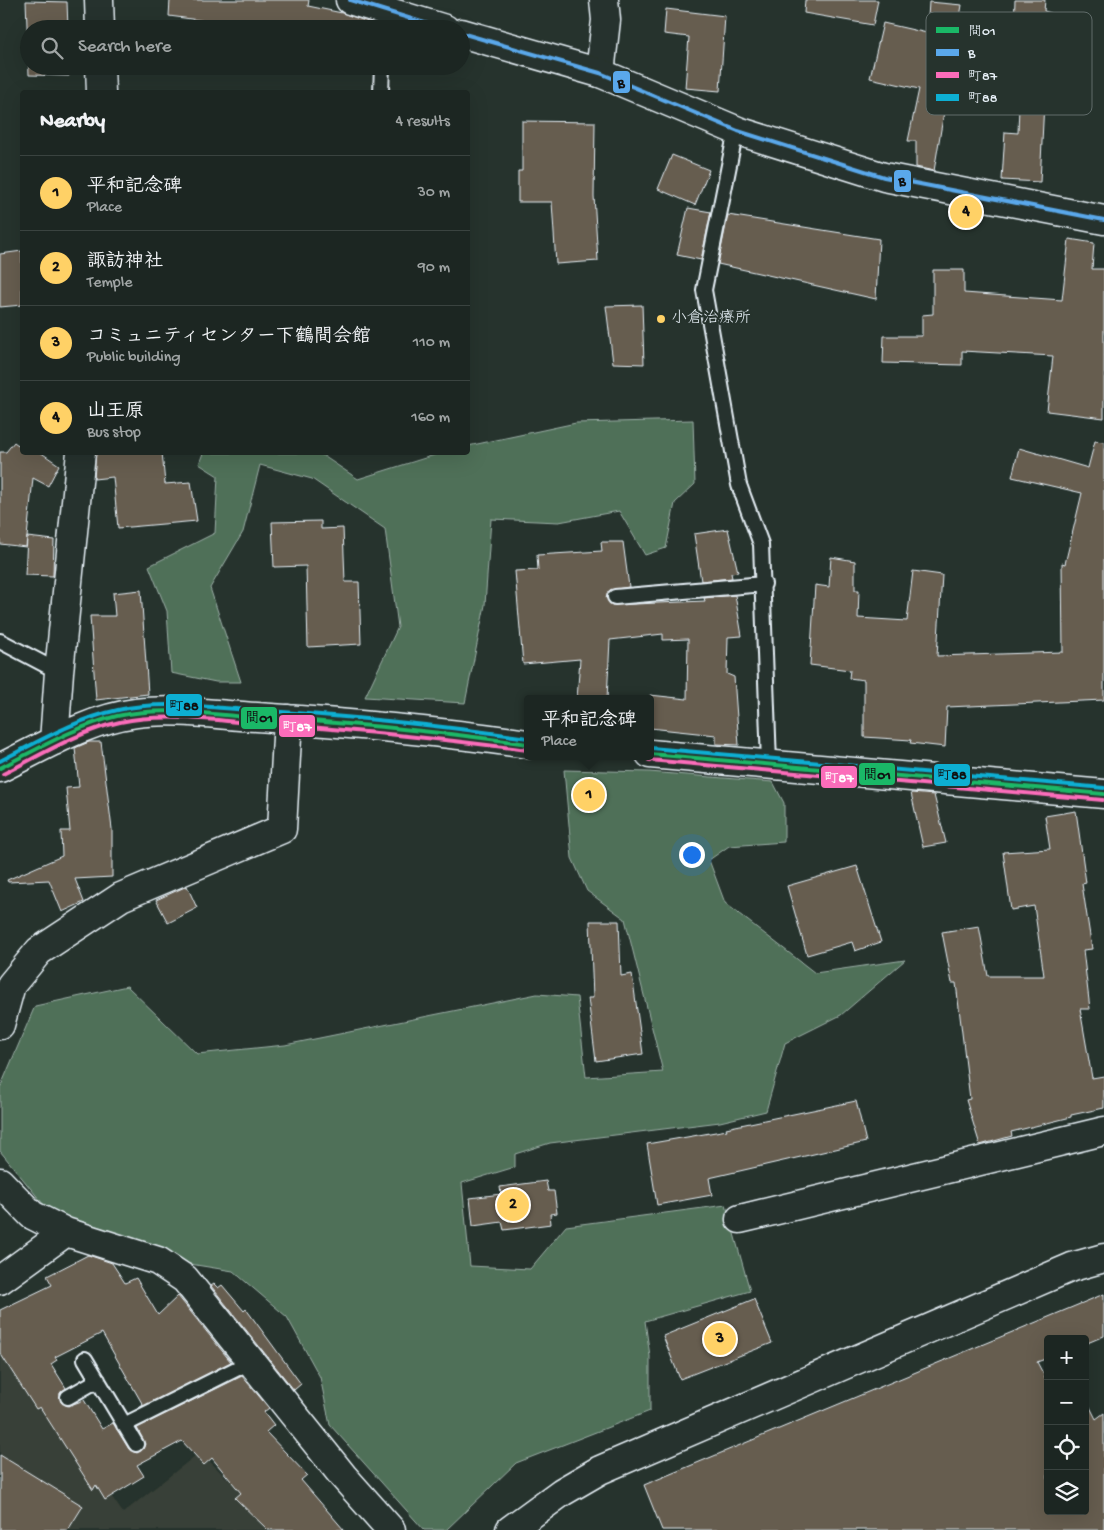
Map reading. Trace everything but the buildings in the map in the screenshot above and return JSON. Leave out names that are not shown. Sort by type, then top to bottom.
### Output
[{"type":"street","points":[[99,0],[100,20]]},
{"type":"street","points":[[350,0],[383,20]]},
{"type":"street","points":[[600,73],[606,20],[604,0]]},
{"type":"street","points":[[470,37],[600,73],[736,130],[884,177],[1104,220]]},
{"type":"street","points":[[100,75],[101,90]]},
{"type":"street","points":[[54,741],[81,455]]},
{"type":"street","points":[[0,768],[54,741],[95,724],[136,713],[189,713],[288,719],[524,744]]},
{"type":"street","points":[[0,1025],[11,985],[39,951],[120,896],[282,829],[288,719]]},
{"type":"street","points":[[654,754],[1104,794]]},
{"type":"street","points":[[740,1218],[1104,1131]]},
{"type":"street","points":[[0,1182],[32,1215],[66,1232],[158,1261],[185,1279],[343,1476],[391,1530]]},
{"type":"street","points":[[0,1280],[66,1232]]},
{"type":"street","points":[[510,1530],[562,1492],[600,1470],[1072,1267],[1104,1258]]},
{"type":"lane","points":[[381,90],[382,75]]},
{"type":"lane","points":[[736,130],[704,290],[739,485],[761,544],[764,584],[769,763]]},
{"type":"lane","points":[[615,597],[764,584]]},
{"type":"lane","points":[[0,641],[59,672]]},
{"type":"lane","points":[[85,1359],[136,1444]]},
{"type":"lane","points":[[124,1425],[250,1362]]},
{"type":"lane","points":[[68,1397],[98,1380]]},
{"type":"shaded area","points":[[0,1335],[123,1513],[200,1452],[280,1530],[0,1530]]},
{"type":"green space","points":[[693,420],[695,484],[675,503],[666,548],[645,555],[619,511],[559,522],[491,519],[485,605],[465,703],[365,697],[398,627],[385,529],[312,479],[260,465],[243,532],[210,588],[241,682],[216,682],[171,673],[167,611],[149,566],[215,533],[218,476],[199,464],[202,455],[322,455],[358,479],[435,455],[470,455],[470,446],[576,423]]},
{"type":"green space","points":[[564,770],[649,772],[773,782],[784,803],[784,842],[729,846],[709,860],[725,903],[815,973],[905,960],[841,1015],[785,1043],[766,1111],[720,1122],[550,1143],[515,1154],[515,1167],[462,1183],[470,1266],[530,1269],[566,1226],[726,1205],[750,1291],[645,1321],[650,1356],[650,1411],[516,1463],[446,1530],[424,1530],[330,1425],[320,1377],[287,1317],[233,1271],[190,1264],[66,1232],[0,1151],[0,1088],[35,1006],[127,986],[197,1054],[285,1045],[537,994],[577,997],[586,1077],[663,1072],[625,919],[587,891],[572,858]]},
{"type":"transit line","name":"B","points":[[350,0],[415,20]]},
{"type":"transit line","name":"B","points":[[470,36],[600,73],[738,131],[884,177],[1104,220]]},
{"type":"transit line","name":"町88","points":[[0,761],[87,719],[135,707],[168,705],[322,715],[524,737]]},
{"type":"transit line","name":"間01","points":[[0,768],[57,739],[102,720],[134,713],[167,711],[354,724],[524,743]]},
{"type":"transit line","name":"町87","points":[[3,774],[60,744],[90,731],[120,722],[153,718],[203,719],[355,731],[524,750]]},
{"type":"transit line","name":"町88","points":[[654,748],[1104,788]]},
{"type":"transit line","name":"間01","points":[[654,754],[1104,794]]},
{"type":"transit line","name":"町87","points":[[649,760],[1103,800]]},
{"type":"place","name":"山王原","points":[[966,212]]},
{"type":"place","name":"小倉治療所","points":[[661,319]]},
{"type":"place","name":"平和記念碑","points":[[589,795]]},
{"type":"place","name":"諏訪神社","points":[[513,1205]]},
{"type":"place","name":"コミュニティセンター下鶴間会館","points":[[720,1339]]}]
